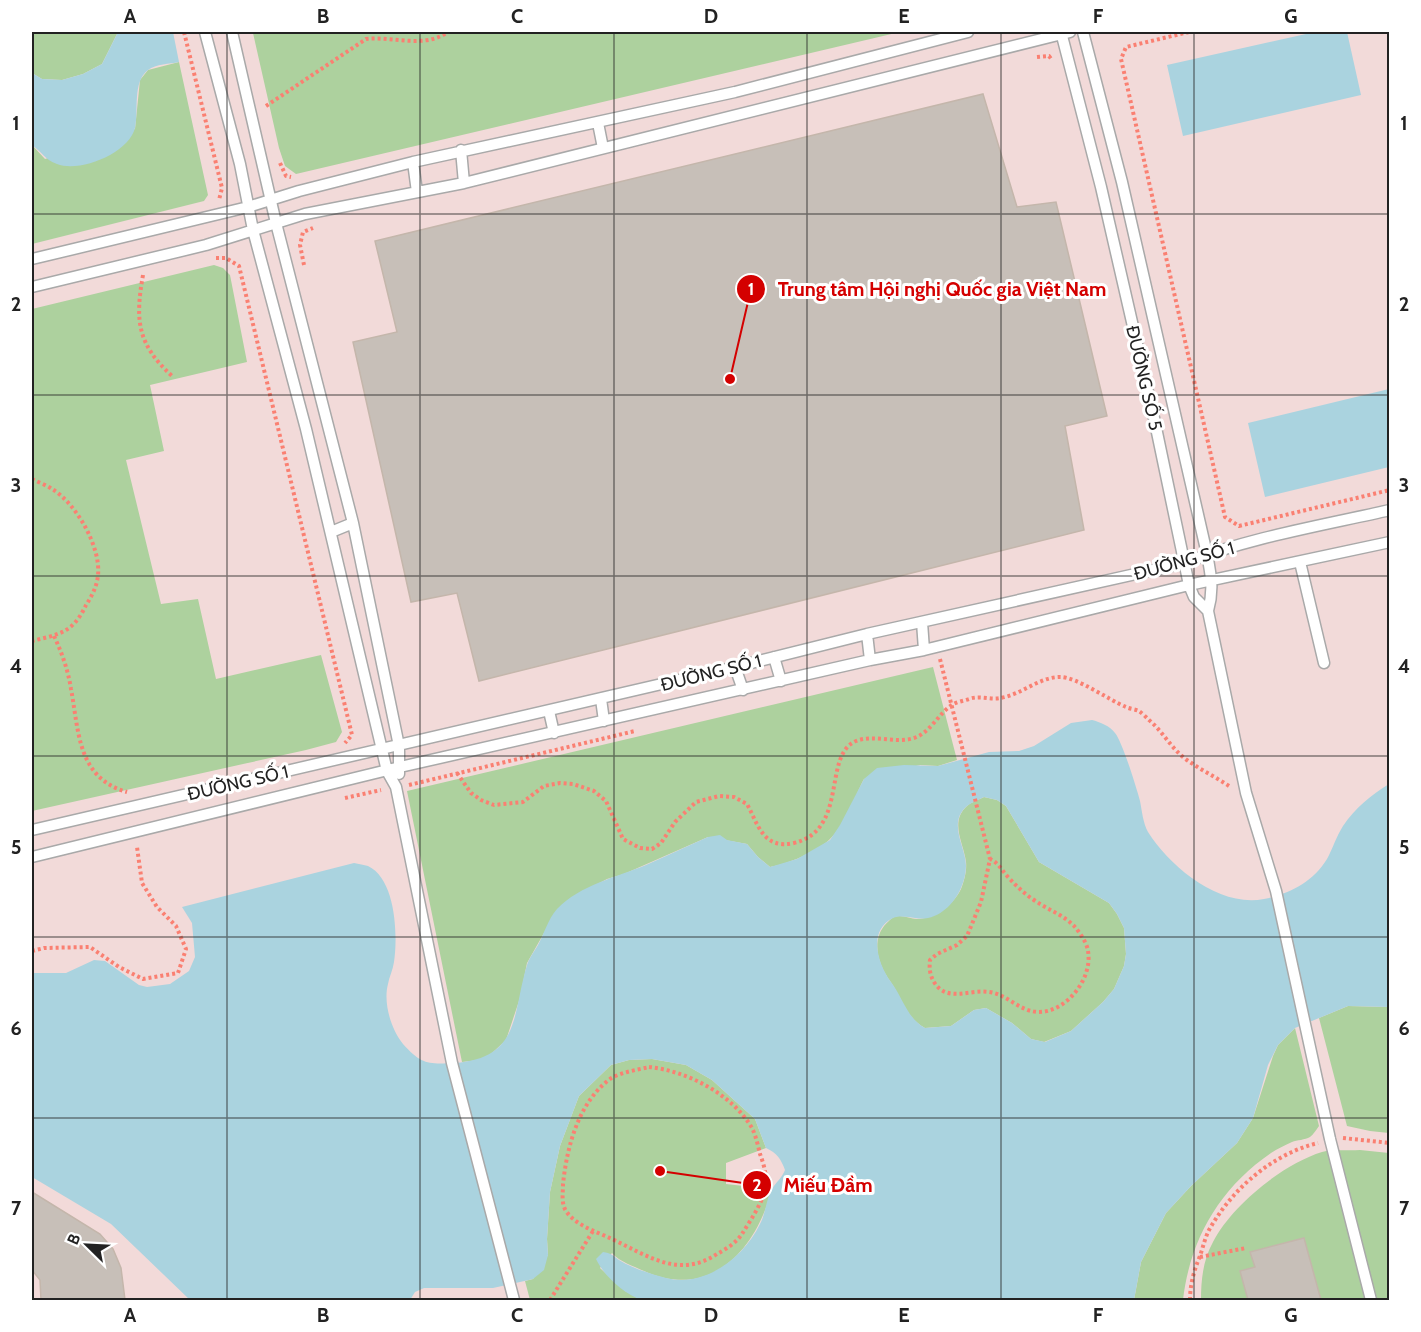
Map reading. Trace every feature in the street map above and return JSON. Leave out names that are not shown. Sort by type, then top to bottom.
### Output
[{"type":"lane","points":[[205,32],[240,164],[253,230],[306,429],[387,771],[396,787],[452,1063],[514,1300]]},
{"type":"lane","points":[[232,32],[276,223],[352,523],[399,746],[400,767],[396,787]]},
{"type":"lane","points":[[32,259],[248,207],[299,191],[461,150],[598,123],[735,92],[968,32]]},
{"type":"lane","points":[[32,287],[206,245],[305,214],[464,183],[1064,32]]},
{"type":"lane","name":"ĐƯỜNG SỐ 5","points":[[1064,32],[1189,585]]},
{"type":"lane","name":"ĐƯỜNG SỐ 5","points":[[1083,32],[1122,182],[1208,554],[1213,581],[1213,593],[1208,611]]},
{"type":"lane","points":[[598,123],[603,148]]},
{"type":"lane","points":[[461,150],[464,183]]},
{"type":"lane","points":[[413,162],[417,192]]},
{"type":"lane","points":[[306,429],[328,426]]},
{"type":"lane","name":"ĐƯỜNG SỐ 1","points":[[32,830],[735,668],[867,634],[1185,563],[1208,554],[1389,510]]},
{"type":"lane","points":[[331,532],[352,523]]},
{"type":"lane","name":"ĐƯỜNG SỐ 1","points":[[32,857],[400,767],[870,660],[924,650],[1189,585],[1389,542]]},
{"type":"lane","points":[[1300,562],[1324,663]]},
{"type":"lane","points":[[1189,585],[1194,597],[1208,611],[1246,793],[1276,891],[1330,1139],[1371,1300]]},
{"type":"lane","points":[[922,622],[924,650]]},
{"type":"lane","points":[[867,634],[870,660]]},
{"type":"lane","points":[[774,657],[781,681]]},
{"type":"lane","points":[[735,668],[743,690]]},
{"type":"lane","points":[[601,699],[604,721]]},
{"type":"lane","points":[[549,711],[554,733]]},
{"type":"path","points":[[184,32],[222,188],[218,203]]},
{"type":"path","points":[[266,106],[366,39],[378,37],[430,39],[448,32]]},
{"type":"path","points":[[1189,32],[1126,47],[1121,59],[1225,517],[1239,526],[1389,490]]},
{"type":"path","points":[[1033,57],[1049,56],[1054,64]]},
{"type":"path","points":[[263,95],[268,116]]},
{"type":"path","points":[[278,157],[280,167],[286,176],[296,178]]},
{"type":"path","points":[[306,274],[300,245],[303,232],[317,226]]},
{"type":"path","points":[[209,260],[226,258],[239,267],[352,735],[341,748]]},
{"type":"path","points":[[132,278],[154,272]]},
{"type":"path","points":[[143,275],[140,293],[142,335],[148,351],[172,376]]},
{"type":"path","points":[[32,479],[52,488],[75,511],[90,539],[98,575],[93,593],[82,614],[69,629],[54,636],[32,641]]},
{"type":"path","points":[[54,636],[65,660],[72,691],[76,729],[82,749],[92,768],[103,780],[131,794]]},
{"type":"path","points":[[940,659],[990,859],[981,902],[967,936],[930,960],[929,970],[940,990],[948,994],[992,992],[1029,1012],[1050,1011],[1063,1004],[1080,984],[1088,966],[1088,950],[1074,926],[1026,894],[1004,873],[996,861],[990,859]]},
{"type":"path","points":[[457,773],[471,793],[494,805],[523,802],[544,786],[560,783],[594,790],[606,801],[623,839],[640,848],[652,849],[661,843],[675,822],[696,802],[719,796],[741,800],[747,804],[764,836],[774,843],[789,844],[797,842],[819,828],[828,813],[834,794],[840,758],[847,746],[867,739],[914,738],[922,734],[952,705],[972,698],[986,696],[1000,698],[1043,681],[1061,677],[1096,690],[1125,707],[1139,711],[1189,761],[1213,777],[1246,793]]},
{"type":"path","points":[[32,951],[44,948],[90,947],[119,967],[143,979],[178,973],[186,949],[176,926],[157,908],[142,883],[137,847]]},
{"type":"path","points":[[649,1067],[665,1069],[693,1079],[726,1100],[752,1128],[764,1165],[766,1182],[759,1205],[739,1238],[711,1259],[692,1266],[670,1265],[594,1230],[574,1220],[565,1210],[562,1200],[564,1175],[570,1143],[578,1123],[599,1090],[612,1078],[649,1067]]},
{"type":"path","points":[[1190,1300],[1190,1290],[1209,1230],[1239,1188],[1277,1158],[1300,1147],[1330,1139],[1355,1138],[1389,1143]]},
{"type":"path","points":[[550,1300],[594,1230]]},
{"type":"path","points":[[1199,1257],[1246,1248]]},
{"type":"shaded area","points":[[32,32],[1389,32],[1389,1300],[32,1300]]},
{"type":"green space","points":[[32,32],[118,32],[102,64],[83,74],[62,80],[42,79],[32,73]]},
{"type":"green space","points":[[900,32],[296,174],[285,166],[279,148],[253,33]]},
{"type":"green space","points":[[179,62],[208,195],[204,201],[32,244],[32,145],[45,159],[135,129],[140,80],[148,70]]},
{"type":"green space","points":[[214,265],[223,268],[230,275],[247,362],[150,385],[164,451],[126,460],[161,604],[198,599],[216,679],[321,655],[342,732],[336,742],[306,750],[32,811],[32,309]]},
{"type":"green space","points":[[933,667],[957,760],[938,766],[920,765],[864,779],[844,819],[829,840],[817,849],[793,860],[770,867],[747,844],[708,837],[624,874],[607,879],[571,898],[557,910],[527,963],[520,998],[506,1040],[491,1054],[479,1060],[462,1062],[407,791]]},
{"type":"green space","points":[[984,797],[997,800],[1006,806],[1039,862],[1109,903],[1124,928],[1126,954],[1124,966],[1114,989],[1071,1031],[1044,1042],[1031,1039],[1012,1023],[986,1008],[974,1010],[951,1026],[925,1028],[909,1013],[883,968],[878,954],[880,933],[891,919],[900,916],[917,919],[930,917],[943,910],[958,895],[966,872],[965,855],[958,826],[959,819],[967,806]]},
{"type":"green space","points":[[1348,1006],[1389,1007],[1389,1133],[1347,1126],[1319,1018]]},
{"type":"green space","points":[[1295,1028],[1319,1126],[1310,1137],[1292,1142],[1271,1153],[1237,1182],[1223,1199],[1200,1236],[1183,1300],[1134,1300],[1141,1262],[1166,1213],[1237,1143],[1253,1118],[1278,1045]]},
{"type":"green space","points":[[652,1059],[686,1065],[712,1080],[755,1119],[766,1148],[726,1163],[726,1184],[772,1189],[755,1232],[742,1250],[727,1264],[710,1274],[690,1279],[668,1279],[644,1271],[612,1253],[600,1268],[625,1291],[642,1300],[530,1300],[525,1281],[533,1279],[548,1255],[550,1192],[560,1146],[579,1096],[611,1065],[629,1060]]},
{"type":"green space","points":[[1360,1150],[1389,1153],[1389,1300],[1201,1300],[1203,1270],[1213,1242],[1246,1200],[1275,1176],[1307,1158],[1326,1151]]},
{"type":"water","points":[[118,32],[173,32],[179,62],[155,66],[143,75],[138,89],[135,128],[124,145],[114,153],[90,163],[78,166],[57,164],[46,158],[32,145],[32,73],[42,79],[62,80],[83,74],[102,64]]},
{"type":"water","points":[[1315,32],[1347,32],[1361,95],[1183,136],[1167,65]]},
{"type":"water","points":[[1389,389],[1389,467],[1265,497],[1248,423]]},
{"type":"water","points":[[1092,720],[1113,731],[1129,766],[1148,832],[1157,845],[1183,871],[1198,882],[1230,897],[1247,900],[1264,899],[1300,886],[1315,874],[1327,859],[1341,830],[1353,813],[1389,784],[1389,1007],[1348,1006],[1295,1028],[1278,1045],[1268,1065],[1253,1118],[1237,1143],[1166,1213],[1141,1262],[1134,1300],[642,1300],[635,1297],[622,1289],[604,1272],[596,1259],[603,1252],[648,1273],[666,1278],[681,1280],[709,1274],[734,1258],[753,1236],[762,1220],[770,1193],[785,1170],[778,1157],[766,1148],[755,1119],[712,1080],[686,1065],[652,1059],[629,1060],[611,1065],[579,1096],[560,1146],[550,1192],[548,1255],[544,1270],[533,1279],[493,1288],[424,1288],[415,1292],[410,1300],[190,1300],[111,1224],[32,1177],[32,973],[66,973],[94,960],[105,961],[139,985],[147,987],[170,984],[189,971],[195,957],[192,923],[182,907],[354,863],[368,866],[384,883],[393,909],[396,938],[387,999],[389,1016],[399,1038],[415,1056],[426,1062],[455,1063],[476,1059],[492,1052],[503,1043],[515,1016],[529,960],[554,913],[577,894],[599,882],[646,865],[708,837],[720,835],[727,840],[747,844],[770,867],[797,859],[830,840],[864,779],[877,768],[904,765],[938,766],[989,752],[1019,751],[1034,746],[1071,723]],"holes":[[[984,797],[997,800],[1006,806],[1039,862],[1109,903],[1124,928],[1126,954],[1124,966],[1114,989],[1071,1031],[1045,1042],[1031,1039],[1012,1023],[986,1008],[974,1010],[951,1026],[925,1028],[909,1013],[886,975],[877,948],[880,931],[893,918],[904,916],[930,918],[943,911],[958,895],[966,869],[958,820],[969,805]]]},
{"type":"building","points":[[983,94],[1017,207],[1056,202],[1107,416],[1065,426],[1084,530],[479,681],[457,593],[411,602],[353,342],[397,332],[375,241]]},
{"type":"building","points":[[32,1192],[100,1234],[113,1249],[121,1268],[125,1300],[41,1300],[40,1280],[32,1270]]},
{"type":"building","points":[[1304,1238],[1321,1300],[1248,1300],[1240,1271],[1255,1267],[1250,1252]]},
{"type":"place","name":"Trung tâm Hội nghị Quốc gia Việt Nam","points":[[730,379]]},
{"type":"place","name":"Miếu Đầm","points":[[660,1171]]}]
